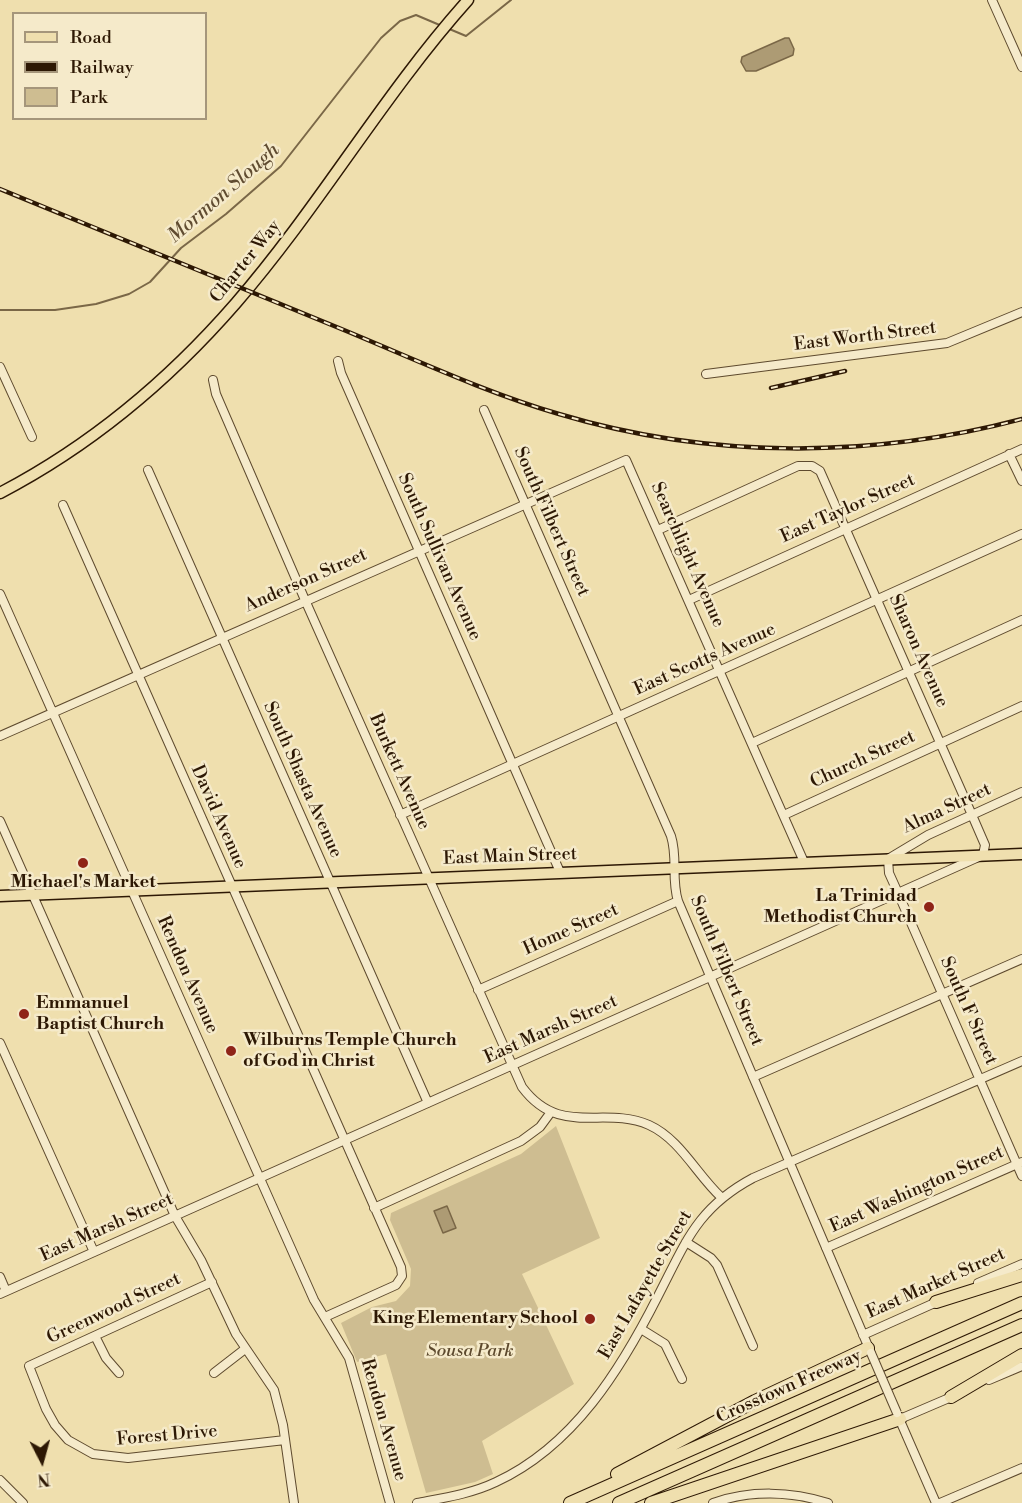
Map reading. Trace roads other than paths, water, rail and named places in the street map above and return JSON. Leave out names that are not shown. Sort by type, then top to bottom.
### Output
[{"type":"highway","points":[[936,1302],[1022,1275]]},
{"type":"highway","name":"Crosstown Freeway","points":[[570,1503],[1022,1303]]},
{"type":"highway","name":"Crosstown Freeway","points":[[619,1503],[1022,1325]]},
{"type":"highway","points":[[560,1503],[755,1401],[870,1351]]},
{"type":"highway","points":[[951,1397],[1022,1355]]},
{"type":"highway","points":[[651,1503],[898,1416]]},
{"type":"main road","name":"Charter Way","points":[[0,493],[61,457],[137,401],[196,346],[267,265],[429,44],[468,0]]},
{"type":"main road","name":"East Main Street","points":[[0,896],[1022,854]]},
{"type":"street","points":[[992,0],[1022,67]]},
{"type":"street","name":"East Worth Street","points":[[706,374],[947,343],[1022,312]]},
{"type":"street","name":"South Sullivan Avenue","points":[[338,361],[341,373],[417,550],[560,872]]},
{"type":"street","points":[[0,367],[32,437]]},
{"type":"street","name":"Burkett Avenue","points":[[213,380],[216,394],[305,600],[511,1066],[527,1093],[551,1112],[577,1119],[631,1120],[649,1125],[668,1138],[721,1197]]},
{"type":"street","name":"South Filbert Street","points":[[484,410],[671,836],[676,852],[673,884],[678,901],[881,1378],[938,1503]]},
{"type":"street","name":"East Taylor Street","points":[[689,600],[1022,449]]},
{"type":"street","points":[[1009,454],[1022,481]]},
{"type":"street","name":"Anderson Street","points":[[0,736],[525,502],[626,460]]},
{"type":"street","name":"Searchlight Avenue","points":[[626,460],[804,862]]},
{"type":"street","name":"Sharon Avenue","points":[[658,530],[798,466],[812,466],[820,471],[985,845],[983,855]]},
{"type":"street","name":"South Shasta Avenue","points":[[148,470],[428,1103]]},
{"type":"street","name":"David Avenue","points":[[63,505],[343,1141],[401,1267],[400,1281],[392,1288],[325,1317]]},
{"type":"street","name":"East Scotts Avenue","points":[[400,815],[1022,534]]},
{"type":"street","name":"Rendon Avenue","points":[[0,594],[259,1178],[325,1317],[349,1359],[390,1503]]},
{"type":"street","points":[[752,743],[1022,620]]},
{"type":"street","name":"Church Street","points":[[784,815],[1022,706]]},
{"type":"street","name":"Alma Street","points":[[888,859],[928,835],[1022,792]]},
{"type":"street","points":[[0,821],[175,1216],[212,1282],[244,1349],[274,1390],[285,1440],[294,1503]]},
{"type":"street","name":"East Marsh Street","points":[[3,1292],[983,855]]},
{"type":"street","name":"South F Street","points":[[888,859],[889,873],[979,1079],[1019,1163],[1022,1176]]},
{"type":"street","name":"Home Street","points":[[478,990],[678,901]]},
{"type":"street","points":[[753,1077],[1022,958]]},
{"type":"street","points":[[0,1043],[94,1252]]},
{"type":"street","name":"East Lafayette Street","points":[[417,1503],[473,1491],[516,1472],[543,1453],[587,1409],[609,1382],[641,1329],[695,1225],[721,1197],[789,1162],[1022,1060]]},
{"type":"street","points":[[374,1208],[521,1142],[540,1127],[551,1112]]},
{"type":"street","name":"East Washington Street","points":[[826,1248],[1019,1163]]},
{"type":"street","points":[[686,1242],[711,1258],[717,1265],[753,1346]]},
{"type":"street","name":"East Market Street","points":[[863,1335],[1022,1264]]},
{"type":"street","points":[[0,1277],[3,1292]]},
{"type":"street","name":"Greenwood Street","points":[[29,1366],[212,1282]]},
{"type":"street","points":[[641,1329],[665,1344],[682,1379]]},
{"type":"street","points":[[95,1336],[106,1358],[119,1373]]},
{"type":"street","points":[[214,1373],[244,1349]]},
{"type":"street","name":"Forest Drive","points":[[29,1366],[55,1425],[68,1440],[93,1454],[128,1458],[285,1440]]},
{"type":"street","points":[[898,1416],[951,1397],[1022,1366]]},
{"type":"street","points":[[938,1503],[1022,1467]]},
{"type":"street","points":[[0,1480],[23,1503]]},
{"type":"street","points":[[712,1503],[749,1495],[778,1493],[828,1503]]},
{"type":"waterway","name":"Mormon Slough","points":[[447,28],[466,36],[511,0]]},
{"type":"waterway","name":"Mormon Slough","points":[[0,310],[55,310],[96,304],[129,294],[150,282],[181,248],[226,214],[281,166],[381,38],[400,21],[416,15],[442,26]]},
{"type":"railway","points":[[0,189],[476,385],[559,414],[616,429],[732,446],[849,447],[965,432],[1022,419]]},
{"type":"railway","points":[[771,388],[845,371]]},
{"type":"place","name":"Michael's Market","points":[[83,863]]},
{"type":"place","name":"La Trinidad Methodist Church","points":[[929,907]]},
{"type":"place","name":"Emmanuel Baptist Church","points":[[24,1014]]},
{"type":"place","name":"Wilburns Temple Church of God in Christ","points":[[231,1051]]},
{"type":"place","name":"King Elementary School","points":[[590,1319]]},
{"type":"park label","name":"Sousa Park","points":[[470,1352]]}]
